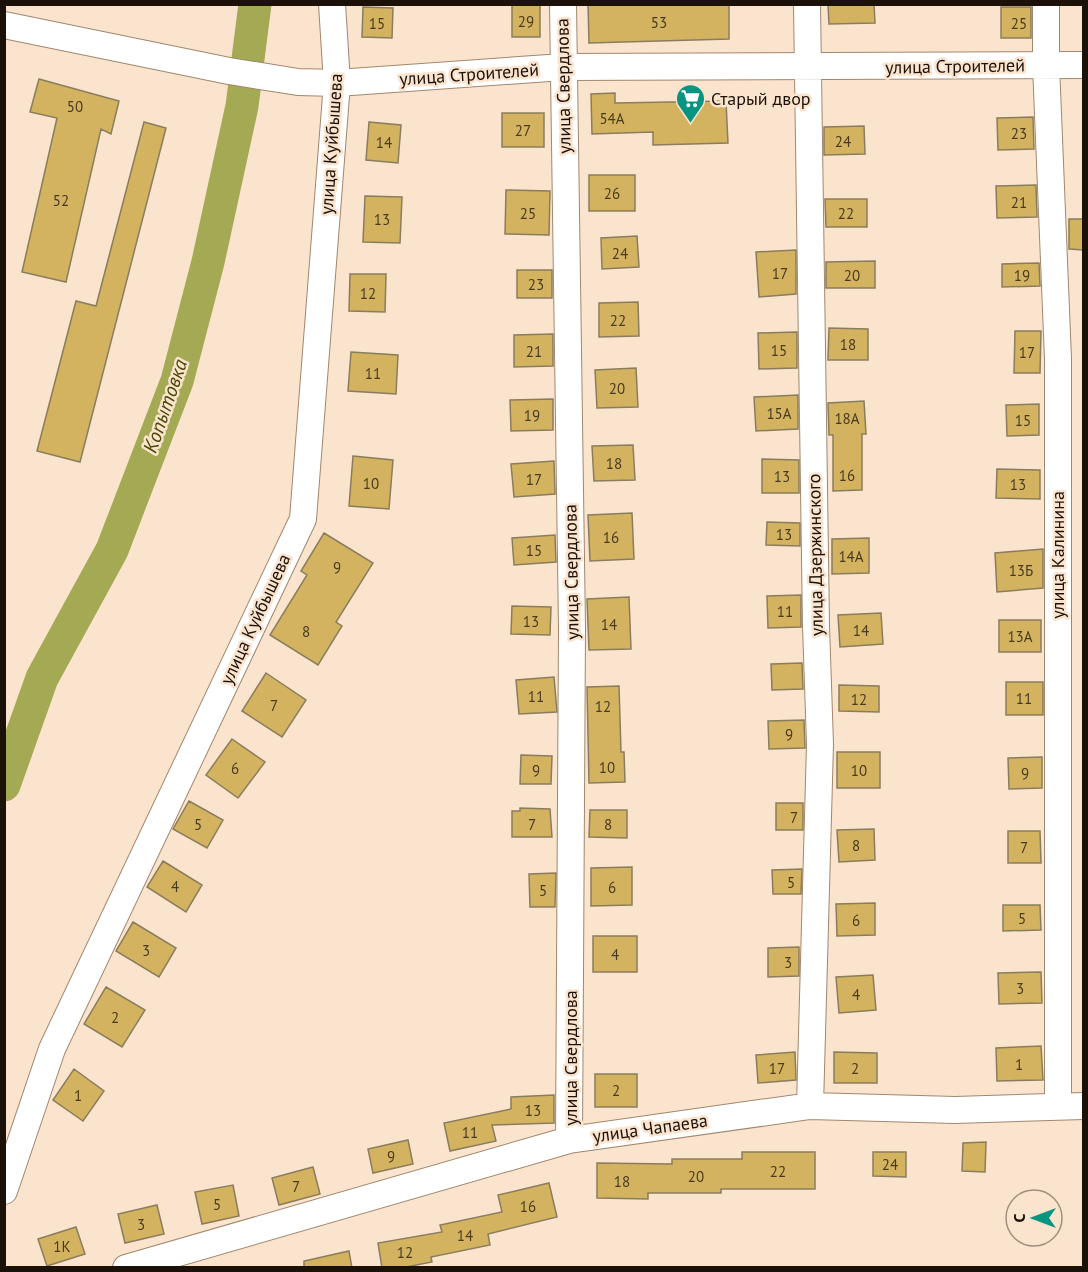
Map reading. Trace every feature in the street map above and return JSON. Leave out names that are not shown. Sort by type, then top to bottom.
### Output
[{"type":"street","points":[[4,25],[9,4]]},
{"type":"street","name":"улица Куйбышева","points":[[4,1191],[51,1049],[303,519],[337,83],[332,4]]},
{"type":"street","name":"улица Свердлова","points":[[563,4],[572,629],[569,1140]]},
{"type":"street","name":"улица Дзержинского","points":[[807,4],[815,615],[820,744],[810,1106]]},
{"type":"street","name":"улица Калинина","points":[[1046,4],[1046,65],[1058,359],[1058,1105]]},
{"type":"street","name":"улица Строителей","points":[[4,25],[229,71],[298,82],[337,83],[563,67],[1083,65]]},
{"type":"street","name":"улица Чапаева","points":[[126,1268],[569,1140],[810,1106],[955,1110],[1083,1106]]},
{"type":"building","points":[[512,4],[540,4],[540,37],[512,37]]},
{"type":"building","points":[[588,4],[729,4],[729,39],[589,43]]},
{"type":"building","points":[[828,4],[874,4],[875,23],[829,24]]},
{"type":"building","points":[[363,7],[393,8],[392,38],[362,37]]},
{"type":"building","points":[[1001,7],[1031,7],[1031,38],[1001,38]]},
{"type":"building","points":[[39,79],[119,101],[111,134],[101,129],[66,282],[22,272],[57,118],[30,112]]},
{"type":"building","points":[[615,93],[615,103],[726,101],[728,143],[653,145],[653,132],[592,134],[591,94]]},
{"type":"building","points":[[502,113],[544,113],[544,147],[502,147]]},
{"type":"building","points":[[1033,117],[1034,149],[998,150],[997,118]]},
{"type":"building","points":[[144,122],[166,128],[80,462],[37,451],[76,301],[96,306]]},
{"type":"building","points":[[369,122],[401,125],[398,163],[366,160]]},
{"type":"building","points":[[864,126],[865,154],[824,155],[824,127]]},
{"type":"building","points":[[589,175],[635,175],[635,211],[589,211]]},
{"type":"building","points":[[1036,185],[1037,217],[997,218],[996,186]]},
{"type":"building","points":[[506,190],[550,191],[549,235],[505,234]]},
{"type":"building","points":[[365,196],[402,197],[400,243],[363,242]]},
{"type":"building","points":[[825,199],[867,199],[867,227],[826,227]]},
{"type":"building","points":[[1069,219],[1083,219],[1083,250],[1069,249]]},
{"type":"building","points":[[637,236],[639,267],[602,269],[601,238]]},
{"type":"building","points":[[796,250],[796,294],[759,297],[756,252]]},
{"type":"building","points":[[875,261],[875,288],[826,288],[826,262]]},
{"type":"building","points":[[1039,263],[1040,286],[1002,287],[1002,264]]},
{"type":"building","points":[[517,270],[552,270],[552,298],[517,298]]},
{"type":"building","points":[[350,274],[386,274],[385,312],[349,311]]},
{"type":"building","points":[[638,302],[639,336],[599,337],[599,303]]},
{"type":"building","points":[[829,328],[868,329],[868,360],[828,360]]},
{"type":"building","points":[[1015,331],[1041,331],[1040,373],[1014,373]]},
{"type":"building","points":[[797,332],[797,368],[759,369],[758,333]]},
{"type":"building","points":[[553,334],[553,366],[514,367],[514,335]]},
{"type":"building","points":[[351,352],[398,355],[396,394],[348,391]]},
{"type":"building","points":[[636,368],[638,407],[597,408],[595,370]]},
{"type":"building","points":[[798,395],[798,429],[756,431],[754,397]]},
{"type":"building","points":[[553,399],[553,430],[511,431],[510,400]]},
{"type":"building","points":[[864,401],[866,434],[862,434],[862,490],[833,491],[833,435],[829,435],[828,403]]},
{"type":"building","points":[[1039,404],[1039,435],[1007,436],[1006,405]]},
{"type":"building","points":[[633,445],[635,480],[594,481],[592,446]]},
{"type":"building","points":[[353,456],[393,460],[389,509],[349,506]]},
{"type":"building","points":[[762,459],[799,460],[799,493],[762,493]]},
{"type":"building","points":[[554,461],[555,494],[514,497],[511,464]]},
{"type":"building","points":[[997,469],[1040,470],[1040,499],[996,498]]},
{"type":"building","points":[[632,513],[634,559],[590,561],[588,515]]},
{"type":"building","points":[[767,522],[800,523],[800,546],[766,545]]},
{"type":"building","points":[[324,533],[373,563],[336,622],[342,626],[318,665],[270,635],[307,575],[301,571]]},
{"type":"building","points":[[555,535],[556,562],[514,565],[512,538]]},
{"type":"building","points":[[869,538],[869,573],[832,574],[832,539]]},
{"type":"building","points":[[1043,549],[1043,588],[997,592],[995,553]]},
{"type":"building","points":[[801,595],[801,627],[768,628],[767,596]]},
{"type":"building","points":[[629,597],[631,649],[589,650],[587,599]]},
{"type":"building","points":[[512,606],[551,607],[550,635],[511,634]]},
{"type":"building","points":[[881,613],[883,644],[840,647],[838,615]]},
{"type":"building","points":[[999,620],[1041,620],[1041,652],[999,652]]},
{"type":"building","points":[[802,663],[803,689],[772,690],[771,664]]},
{"type":"building","points":[[266,673],[306,700],[282,737],[242,711]]},
{"type":"building","points":[[554,677],[557,712],[519,714],[516,680]]},
{"type":"building","points":[[1006,682],[1043,682],[1043,715],[1006,715]]},
{"type":"building","points":[[839,685],[879,686],[879,712],[839,711]]},
{"type":"building","points":[[619,686],[621,752],[624,752],[625,782],[589,783],[587,687]]},
{"type":"building","points":[[804,720],[805,748],[769,749],[768,721]]},
{"type":"building","points":[[232,739],[265,762],[238,798],[206,775]]},
{"type":"building","points":[[837,752],[880,752],[880,788],[837,788]]},
{"type":"building","points":[[521,755],[552,756],[551,784],[520,784]]},
{"type":"building","points":[[1042,757],[1042,788],[1009,789],[1008,758]]},
{"type":"building","points":[[189,801],[223,820],[207,848],[173,829]]},
{"type":"building","points":[[776,803],[803,803],[803,830],[776,830]]},
{"type":"building","points":[[520,808],[550,809],[552,837],[512,837],[512,811],[520,811]]},
{"type":"building","points":[[590,810],[627,810],[627,838],[589,837]]},
{"type":"building","points":[[874,829],[875,860],[839,862],[837,830]]},
{"type":"building","points":[[1008,831],[1040,831],[1041,863],[1008,863]]},
{"type":"building","points":[[163,861],[202,885],[186,912],[147,887]]},
{"type":"building","points":[[632,867],[632,905],[591,906],[591,868]]},
{"type":"building","points":[[802,869],[801,894],[773,894],[772,870]]},
{"type":"building","points":[[556,873],[555,907],[530,907],[529,874]]},
{"type":"building","points":[[875,903],[875,935],[837,936],[836,904]]},
{"type":"building","points":[[1003,905],[1040,905],[1041,930],[1003,931]]},
{"type":"building","points":[[133,922],[176,948],[159,977],[116,951]]},
{"type":"building","points":[[593,936],[637,936],[637,972],[593,972]]},
{"type":"building","points":[[799,947],[799,976],[768,977],[768,948]]},
{"type":"building","points":[[1041,972],[1042,1003],[999,1004],[998,973]]},
{"type":"building","points":[[873,975],[876,1010],[839,1013],[836,977]]},
{"type":"building","points":[[106,987],[145,1010],[122,1047],[84,1024]]},
{"type":"building","points":[[1041,1046],[1043,1080],[997,1081],[996,1048]]},
{"type":"building","points":[[795,1052],[796,1080],[758,1083],[756,1055]]},
{"type":"building","points":[[834,1052],[877,1053],[877,1083],[834,1083]]},
{"type":"building","points":[[74,1069],[104,1091],[83,1121],[53,1100]]},
{"type":"building","points":[[595,1074],[637,1074],[637,1107],[595,1107]]},
{"type":"building","points":[[554,1095],[554,1123],[492,1125],[496,1141],[450,1151],[444,1123],[511,1109],[511,1097]]},
{"type":"building","points":[[408,1140],[413,1164],[373,1173],[368,1149]]},
{"type":"building","points":[[986,1142],[985,1172],[962,1171],[963,1143]]},
{"type":"building","points":[[742,1152],[815,1152],[815,1189],[721,1189],[721,1193],[648,1193],[648,1199],[597,1198],[597,1163],[672,1164],[672,1159],[742,1159]]},
{"type":"building","points":[[873,1152],[906,1152],[906,1177],[873,1176]]},
{"type":"building","points":[[313,1167],[320,1194],[279,1205],[272,1178]]},
{"type":"building","points":[[549,1183],[557,1217],[488,1234],[490,1245],[431,1257],[432,1262],[401,1268],[382,1268],[378,1243],[442,1232],[440,1225],[502,1212],[498,1195]]},
{"type":"building","points":[[233,1185],[239,1216],[202,1224],[195,1192]]},
{"type":"building","points":[[157,1205],[164,1234],[125,1243],[118,1214]]},
{"type":"building","points":[[76,1227],[85,1254],[47,1266],[38,1239]]},
{"type":"building","points":[[349,1251],[352,1268],[304,1268],[304,1261]]},
{"type":"waterway","name":"Копытовка","points":[[4,785],[42,678],[112,550],[177,381],[208,262],[242,106],[255,4]]},
{"type":"place","name":"Старый двор","points":[[690,124]]}]
